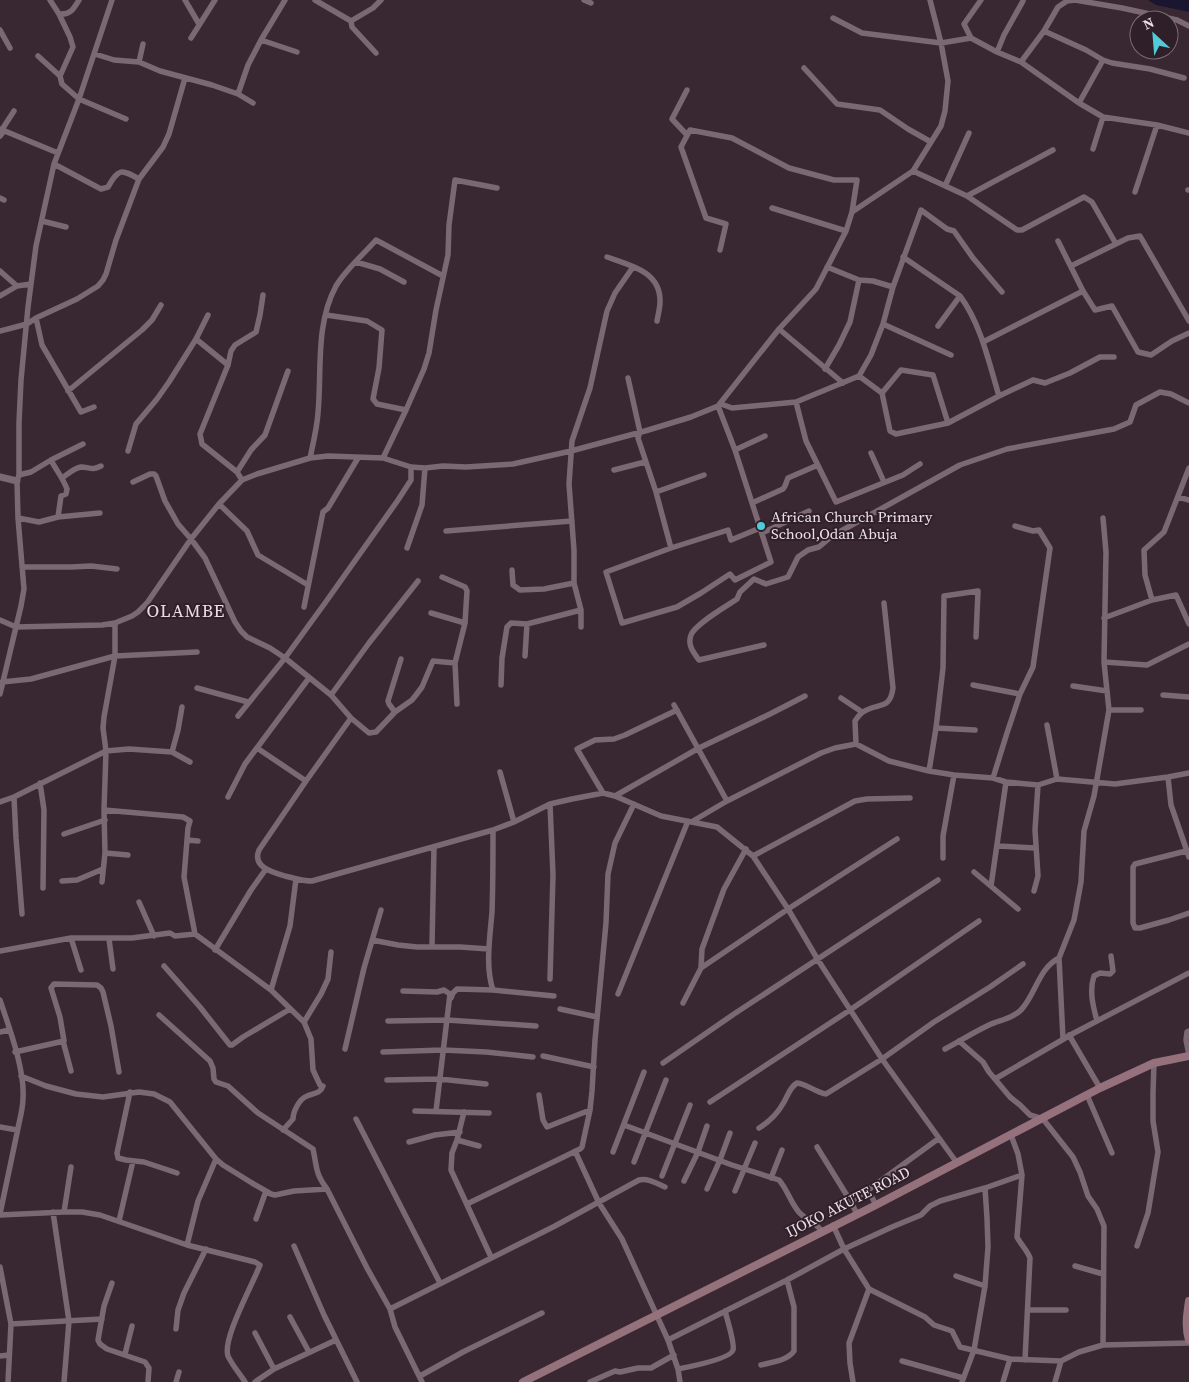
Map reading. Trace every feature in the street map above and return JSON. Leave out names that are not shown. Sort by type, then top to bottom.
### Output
[{"type":"main road","name":"IJOKO AKUTE ROAD","points":[[523,1382],[876,1205],[1100,1088],[1154,1063],[1189,1056]]},
{"type":"main road","points":[[1189,1301],[1187,1327],[1189,1341]]},
{"type":"street","points":[[50,0],[59,14],[73,46],[60,76]]},
{"type":"street","points":[[59,14],[69,14],[78,0]]},
{"type":"street","points":[[0,694],[24,588],[18,518],[19,423],[27,324],[36,246],[54,164],[79,99],[112,0]]},
{"type":"street","points":[[185,0],[199,24]]},
{"type":"street","points":[[191,38],[215,0]]},
{"type":"street","points":[[238,94],[248,65],[260,40],[285,0]]},
{"type":"street","points":[[316,0],[351,21],[352,27],[376,53]]},
{"type":"street","points":[[351,21],[373,8],[382,0]]},
{"type":"street","points":[[584,0],[591,3]]},
{"type":"street","points":[[852,212],[913,171],[941,126],[948,97],[948,81],[930,0]]},
{"type":"street","points":[[981,0],[964,24],[971,38],[1021,62],[1079,103],[1103,117],[1157,125],[1189,133]]},
{"type":"street","points":[[1021,62],[1058,8],[1067,1],[1075,0],[1122,8],[1177,20],[1189,26]]},
{"type":"street","points":[[997,52],[1004,35],[1024,1]]},
{"type":"street","points":[[833,18],[862,33],[941,43],[971,38]]},
{"type":"street","points":[[0,30],[10,48]]},
{"type":"street","points":[[1044,31],[1103,60],[1184,78]]},
{"type":"street","points":[[260,40],[297,52]]},
{"type":"street","points":[[139,62],[143,44]]},
{"type":"street","points":[[94,54],[114,60],[139,62],[160,71],[238,94],[253,103]]},
{"type":"street","points":[[38,56],[60,76],[62,84],[79,99],[126,120]]},
{"type":"street","points":[[1079,103],[1103,60]]},
{"type":"street","points":[[804,68],[837,104],[880,110],[931,142]]},
{"type":"street","points":[[0,331],[27,324],[77,299],[98,286],[103,280],[139,179],[163,147],[169,134],[185,78]]},
{"type":"street","points":[[687,90],[672,119],[688,134]]},
{"type":"street","points":[[14,111],[1,132],[58,153]]},
{"type":"street","points":[[1093,149],[1103,117]]},
{"type":"street","points":[[1135,192],[1157,125]]},
{"type":"street","points":[[0,620],[16,627],[102,625],[114,623],[132,616],[147,603],[191,539],[219,504],[242,480],[265,471],[310,458],[328,456],[383,458],[411,467],[425,468],[513,464],[571,451],[640,432],[691,417],[720,405],[780,329],[816,290],[846,231],[852,212],[857,180],[834,180],[789,168],[732,138],[690,130],[681,147],[706,218],[726,224],[720,250]]},
{"type":"street","points":[[945,186],[969,133]]},
{"type":"street","points":[[966,196],[1053,150]]},
{"type":"street","points":[[54,164],[101,189],[108,187],[119,172],[128,173],[139,179]]},
{"type":"street","points":[[913,171],[966,196],[1016,230],[1022,230],[1084,197],[1092,202],[1116,244]]},
{"type":"street","points":[[383,458],[424,369],[429,353],[448,255],[454,180],[497,188]]},
{"type":"street","points":[[772,208],[846,231]]},
{"type":"street","points":[[720,405],[732,408],[796,402],[859,376],[871,355],[884,324],[893,287],[921,210],[947,229],[954,231],[973,258],[1002,292]]},
{"type":"street","points":[[42,221],[66,228]]},
{"type":"street","points":[[1071,266],[1128,238],[1140,236],[1189,321]]},
{"type":"street","points":[[310,458],[318,415],[323,325],[336,286],[376,240],[443,276]]},
{"type":"street","points":[[1058,241],[1094,310],[1112,306],[1138,352],[1151,355],[1172,341],[1189,333]]},
{"type":"street","points":[[606,257],[646,272],[657,285],[660,301],[657,321]]},
{"type":"street","points":[[903,257],[960,296],[966,304],[983,342],[999,396]]},
{"type":"street","points":[[356,262],[380,270],[404,282]]},
{"type":"street","points":[[581,628],[581,610],[574,583],[570,484],[572,441],[590,388],[608,311],[615,293],[633,267]]},
{"type":"street","points":[[827,267],[859,280],[873,281],[893,287]]},
{"type":"street","points":[[0,271],[17,286]]},
{"type":"street","points":[[825,369],[850,322],[859,280]]},
{"type":"street","points":[[0,296],[17,286],[31,284]]},
{"type":"street","points":[[983,342],[1083,291]]},
{"type":"street","points":[[242,480],[237,472],[202,444],[200,438],[201,429],[228,365],[230,351],[235,345],[256,332],[263,295]]},
{"type":"street","points":[[938,326],[960,296]]},
{"type":"street","points":[[68,391],[142,330],[152,320],[161,305]]},
{"type":"street","points":[[128,451],[136,424],[169,382],[196,339],[208,315]]},
{"type":"street","points":[[326,315],[367,321],[382,330],[374,399],[376,404],[406,410]]},
{"type":"street","points":[[36,318],[42,345],[81,412],[94,407]]},
{"type":"street","points":[[884,324],[951,356]]},
{"type":"street","points":[[780,329],[843,383]]},
{"type":"street","points":[[196,339],[228,365]]},
{"type":"street","points":[[859,376],[882,394],[890,432],[896,434],[948,422],[1033,380],[1045,383],[1070,373],[1100,357],[1114,357]]},
{"type":"street","points":[[882,394],[902,370],[933,375],[948,422]]},
{"type":"street","points":[[237,472],[251,450],[265,435],[288,371]]},
{"type":"street","points":[[628,378],[640,432],[638,438],[656,492],[671,548]]},
{"type":"street","points":[[764,645],[699,660],[691,648],[691,636],[699,626],[737,599],[740,592],[754,579],[766,584],[788,577],[798,556],[808,550],[819,547],[832,536],[960,465],[1008,449],[1114,428],[1130,422],[1136,406],[1160,392],[1171,394],[1189,403]]},
{"type":"street","points":[[796,402],[806,442],[836,502],[903,475],[920,464]]},
{"type":"street","points":[[720,405],[735,450],[752,503],[761,531],[771,562],[735,580],[730,574],[677,607],[622,624],[606,572],[671,548],[728,530],[731,540],[761,531],[809,511]]},
{"type":"street","points":[[735,450],[765,436]]},
{"type":"street","points":[[0,477],[18,478],[84,444]]},
{"type":"street","points":[[871,453],[884,482]]},
{"type":"street","points":[[304,607],[323,512],[328,508],[358,458]]},
{"type":"street","points":[[51,460],[68,489],[66,494],[61,496],[58,517]]},
{"type":"street","points":[[614,470],[645,462]]},
{"type":"street","points":[[752,503],[782,489],[788,478],[818,465]]},
{"type":"street","points":[[62,478],[80,467],[94,470],[101,466]]},
{"type":"street","points":[[238,716],[325,603],[398,500],[411,480],[411,467]]},
{"type":"street","points":[[407,548],[422,505],[425,468]]},
{"type":"street","points":[[1152,600],[1146,575],[1144,550],[1164,532],[1189,468]]},
{"type":"street","points":[[133,482],[150,474],[156,476],[165,501],[178,524],[205,558],[241,631],[247,637],[270,648],[331,695],[351,718],[369,733],[379,730],[396,712],[412,700],[422,687],[433,661],[455,663]]},
{"type":"street","points":[[656,492],[704,475]]},
{"type":"street","points":[[1178,497],[1189,500]]},
{"type":"street","points":[[219,504],[247,531],[258,555],[308,585]]},
{"type":"street","points":[[18,518],[39,522],[58,517],[100,513]]},
{"type":"street","points":[[1063,1039],[1059,958],[1074,920],[1081,882],[1084,831],[1094,796],[1109,710],[1104,662],[1106,552],[1102,518]]},
{"type":"street","points":[[446,531],[572,521]]},
{"type":"street","points":[[993,778],[1020,694],[1033,667],[1050,548],[1039,530],[1033,531],[1015,526]]},
{"type":"street","points":[[22,567],[71,568],[91,566],[117,570]]},
{"type":"street","points":[[512,570],[513,585],[520,590],[544,589],[574,583]]},
{"type":"street","points":[[442,577],[467,588],[465,623],[455,663],[457,704]]},
{"type":"street","points":[[331,695],[418,581]]},
{"type":"street","points":[[929,771],[943,668],[944,596],[978,591],[976,637]]},
{"type":"street","points":[[1104,618],[1152,600],[1176,595],[1189,624]]},
{"type":"street","points":[[856,744],[855,721],[862,712],[887,703],[892,697],[893,688],[884,603]]},
{"type":"street","points":[[501,685],[502,658],[507,626],[511,623],[527,624],[581,610]]},
{"type":"street","points":[[431,613],[465,623]]},
{"type":"street","points":[[102,882],[105,853],[106,751],[103,728],[115,656],[114,623]]},
{"type":"street","points":[[525,656],[527,624]]},
{"type":"street","points":[[1104,662],[1147,665],[1189,644]]},
{"type":"street","points":[[2,682],[31,679],[115,656],[197,652]]},
{"type":"street","points":[[396,712],[388,701],[401,659]]},
{"type":"street","points":[[228,798],[245,764],[309,678]]},
{"type":"street","points":[[973,685],[1020,694]]},
{"type":"street","points":[[1073,686],[1107,691]]},
{"type":"street","points":[[197,688],[248,702]]},
{"type":"street","points":[[1163,695],[1189,697]]},
{"type":"street","points":[[615,796],[699,748],[805,696]]},
{"type":"street","points":[[841,698],[862,712]]},
{"type":"street","points":[[172,752],[182,707]]},
{"type":"street","points":[[603,793],[577,749],[595,740],[614,739],[625,735],[676,707],[727,801]]},
{"type":"street","points":[[1109,710],[1141,710]]},
{"type":"street","points":[[351,718],[256,855],[259,863],[266,869],[305,881],[321,879],[494,830],[550,804],[603,793],[615,796],[661,816],[717,827],[753,856],[882,1060],[957,1163]]},
{"type":"street","points":[[1047,725],[1057,779]]},
{"type":"street","points":[[936,728],[975,730]]},
{"type":"street","points":[[618,994],[690,821],[821,753],[856,744],[889,761],[929,771],[954,776],[993,778],[1006,782],[1038,785],[1057,779],[1116,784],[1189,773]]},
{"type":"street","points":[[0,802],[14,797],[106,751],[129,748],[172,752],[190,762]]},
{"type":"street","points":[[256,748],[306,781]]},
{"type":"street","points":[[500,772],[514,822]]},
{"type":"street","points":[[943,858],[943,836],[954,776]]},
{"type":"street","points":[[1168,777],[1171,806],[1188,855],[1136,864],[1133,867],[1133,924],[1135,928],[1140,928],[1189,913]]},
{"type":"street","points":[[991,886],[1006,782]]},
{"type":"street","points":[[40,783],[44,810],[43,888]]},
{"type":"street","points":[[1034,891],[1038,876],[1035,830],[1038,785]]},
{"type":"street","points":[[14,797],[22,914]]},
{"type":"street","points":[[753,856],[855,801],[867,798],[910,798]]},
{"type":"street","points":[[550,804],[553,875],[550,979]]},
{"type":"street","points":[[467,1204],[580,1150],[583,1144],[590,1110],[594,1067],[606,923],[608,874],[615,843],[634,804]]},
{"type":"street","points":[[104,810],[186,818],[190,821],[184,877],[195,934],[271,990],[304,1022],[311,1039],[313,1070],[320,1085],[323,1086],[321,1091],[316,1094],[304,1097],[293,1113],[293,1119],[283,1130]]},
{"type":"street","points":[[64,834],[105,820]]},
{"type":"street","points":[[493,990],[490,981],[489,949],[494,830]]},
{"type":"street","points":[[701,968],[897,839]]},
{"type":"street","points":[[187,840],[198,841]]},
{"type":"street","points":[[998,846],[1035,848]]},
{"type":"street","points":[[432,946],[434,847]]},
{"type":"street","points":[[683,1003],[701,968],[702,950],[724,889],[746,850]]},
{"type":"street","points":[[105,853],[128,855]]},
{"type":"street","points":[[62,881],[77,880],[103,869]]},
{"type":"street","points":[[215,950],[251,890],[266,869]]},
{"type":"street","points":[[974,872],[1018,909]]},
{"type":"street","points":[[271,990],[290,926],[296,879]]},
{"type":"street","points":[[663,1063],[938,880]]},
{"type":"street","points":[[139,902],[154,936]]},
{"type":"street","points":[[345,1049],[364,968],[381,910]]},
{"type":"street","points":[[710,1102],[850,1010],[979,921]]},
{"type":"street","points":[[0,951],[71,938],[132,938],[170,933],[175,936],[195,934]]},
{"type":"street","points":[[71,938],[81,970]]},
{"type":"street","points":[[110,938],[113,969]]},
{"type":"street","points":[[372,940],[408,946],[489,949]]},
{"type":"street","points":[[304,1022],[328,979],[331,952]]},
{"type":"street","points":[[1097,1021],[1092,1003],[1092,982],[1094,976],[1100,973],[1110,974],[1112,971],[1112,956]]},
{"type":"street","points":[[945,1049],[990,1024],[1016,1014],[1025,1005],[1051,962],[1059,958]]},
{"type":"street","points":[[759,1128],[768,1123],[776,1114],[793,1085],[797,1082],[826,1094],[882,1060],[934,1022],[1023,964]]},
{"type":"street","points":[[164,966],[230,1045],[290,1009]]},
{"type":"street","points":[[995,1079],[1070,1035],[1189,974]]},
{"type":"street","points":[[71,1071],[63,1041],[60,1017],[51,988],[54,984],[97,985],[101,988],[111,1026],[119,1072]]},
{"type":"street","points":[[449,1002],[453,992],[457,989],[493,990],[554,996]]},
{"type":"street","points":[[403,991],[436,992],[444,990],[450,994],[436,1111]]},
{"type":"street","points":[[0,1000],[21,1076],[23,1097],[0,1214],[82,1212],[100,1215],[187,1245],[248,1259],[260,1265],[238,1313],[227,1350],[228,1356],[245,1382]]},
{"type":"street","points":[[560,1009],[597,1017]]},
{"type":"street","points":[[159,1015],[210,1061],[216,1082],[228,1086],[258,1113],[313,1149],[316,1170],[321,1181],[390,1309],[395,1327],[421,1379],[463,1352],[542,1313]]},
{"type":"street","points":[[388,1021],[447,1020],[536,1026]]},
{"type":"street","points":[[0,1032],[9,1030]]},
{"type":"street","points":[[1189,1031],[1187,1032],[1186,1040],[1189,1056]]},
{"type":"street","points":[[1070,1035],[1100,1088]]},
{"type":"street","points":[[15,1052],[63,1041]]},
{"type":"street","points":[[959,1041],[983,1062],[1010,1097],[1030,1115],[1043,1119],[1073,1157],[1088,1196],[1103,1220],[1103,1345]]},
{"type":"street","points":[[384,1052],[443,1050],[533,1057]]},
{"type":"street","points":[[543,1056],[594,1067]]},
{"type":"street","points":[[1137,1246],[1148,1213],[1158,1152],[1153,1121],[1154,1063]]},
{"type":"street","points":[[613,1152],[644,1072]]},
{"type":"street","points":[[21,1076],[46,1086],[76,1094],[103,1097],[130,1092],[154,1094],[170,1102],[216,1159],[266,1191],[275,1195],[294,1191],[327,1189]]},
{"type":"street","points":[[387,1080],[440,1079],[486,1084]]},
{"type":"street","points":[[634,1162],[666,1080]]},
{"type":"street","points":[[130,1092],[117,1153],[118,1158],[144,1162],[177,1172]]},
{"type":"street","points":[[539,1095],[543,1120],[547,1127],[590,1110]]},
{"type":"street","points":[[1087,1095],[1112,1153]]},
{"type":"street","points":[[662,1176],[690,1105]]},
{"type":"street","points":[[416,1111],[489,1112]]},
{"type":"street","points":[[464,1112],[460,1132],[452,1153],[451,1170],[491,1257]]},
{"type":"street","points":[[356,1119],[440,1283]]},
{"type":"street","points":[[624,1124],[778,1180],[802,1216],[816,1224],[822,1231]]},
{"type":"street","points":[[684,1181],[698,1152],[707,1126]]},
{"type":"street","points":[[0,1127],[17,1130]]},
{"type":"street","points":[[409,1142],[435,1135],[460,1132]]},
{"type":"street","points":[[706,1189],[730,1133]]},
{"type":"street","points":[[1011,1135],[1018,1154],[1022,1175],[1018,1237],[1030,1258],[1025,1360]]},
{"type":"street","points":[[851,1202],[938,1139]]},
{"type":"street","points":[[457,1140],[479,1146]]},
{"type":"street","points":[[735,1191],[755,1143]]},
{"type":"street","points":[[817,1147],[857,1214]]},
{"type":"street","points":[[771,1178],[782,1150]]},
{"type":"street","points":[[575,1151],[599,1203],[622,1239],[668,1340],[674,1355],[680,1382]]},
{"type":"street","points":[[187,1245],[198,1202],[216,1159]]},
{"type":"street","points":[[119,1221],[134,1161]]},
{"type":"street","points":[[64,1212],[71,1167]]},
{"type":"street","points":[[668,1340],[844,1249],[921,1215],[930,1206],[940,1201],[1022,1175]]},
{"type":"street","points":[[390,1309],[555,1226],[636,1182],[644,1179],[650,1180],[665,1187]]},
{"type":"street","points":[[902,1361],[962,1380],[974,1350],[984,1286],[988,1247],[985,1188]]},
{"type":"street","points":[[868,1190],[876,1205]]},
{"type":"street","points":[[256,1219],[266,1191]]},
{"type":"street","points":[[53,1212],[69,1321],[64,1382]]},
{"type":"street","points":[[833,1226],[844,1249],[869,1289],[925,1317],[934,1325],[952,1331],[960,1348],[1010,1359],[1060,1361],[1079,1352],[1103,1345],[1189,1341]]},
{"type":"street","points":[[294,1246],[357,1382]]},
{"type":"street","points":[[176,1329],[178,1310],[184,1293],[206,1249]]},
{"type":"street","points":[[1075,1266],[1103,1274]]},
{"type":"street","points":[[0,1267],[11,1324],[8,1382]]},
{"type":"street","points":[[956,1276],[984,1286]]},
{"type":"street","points":[[761,1364],[787,1358],[794,1352],[794,1307],[787,1280]]},
{"type":"street","points":[[112,1283],[104,1306],[98,1340],[107,1349],[145,1362],[149,1372],[148,1382]]},
{"type":"street","points":[[853,1382],[849,1343],[869,1289]]},
{"type":"street","points":[[1028,1310],[1066,1310]]},
{"type":"street","points":[[678,1369],[730,1355],[733,1351],[733,1345],[725,1311]]},
{"type":"street","points":[[290,1317],[309,1352]]},
{"type":"street","points":[[11,1324],[102,1319]]},
{"type":"street","points":[[125,1354],[132,1326]]},
{"type":"street","points":[[255,1333],[274,1369]]},
{"type":"street","points":[[255,1382],[274,1369],[336,1340]]},
{"type":"street","points":[[0,1356],[9,1355]]},
{"type":"street","points":[[590,1382],[615,1371],[651,1368],[674,1355]]},
{"type":"street","points":[[1003,1382],[1010,1359]]},
{"type":"street","points":[[1055,1382],[1060,1361]]},
{"type":"street","points":[[176,1382],[179,1372]]},
{"type":"shaded area","points":[[1148,0],[1189,0],[1189,12],[1156,5]]},
{"type":"place","name":"African Church Primary School,Odan Abuja","points":[[761,526]]},
{"type":"district","name":"OLAMBE","points":[[186,611]]}]
